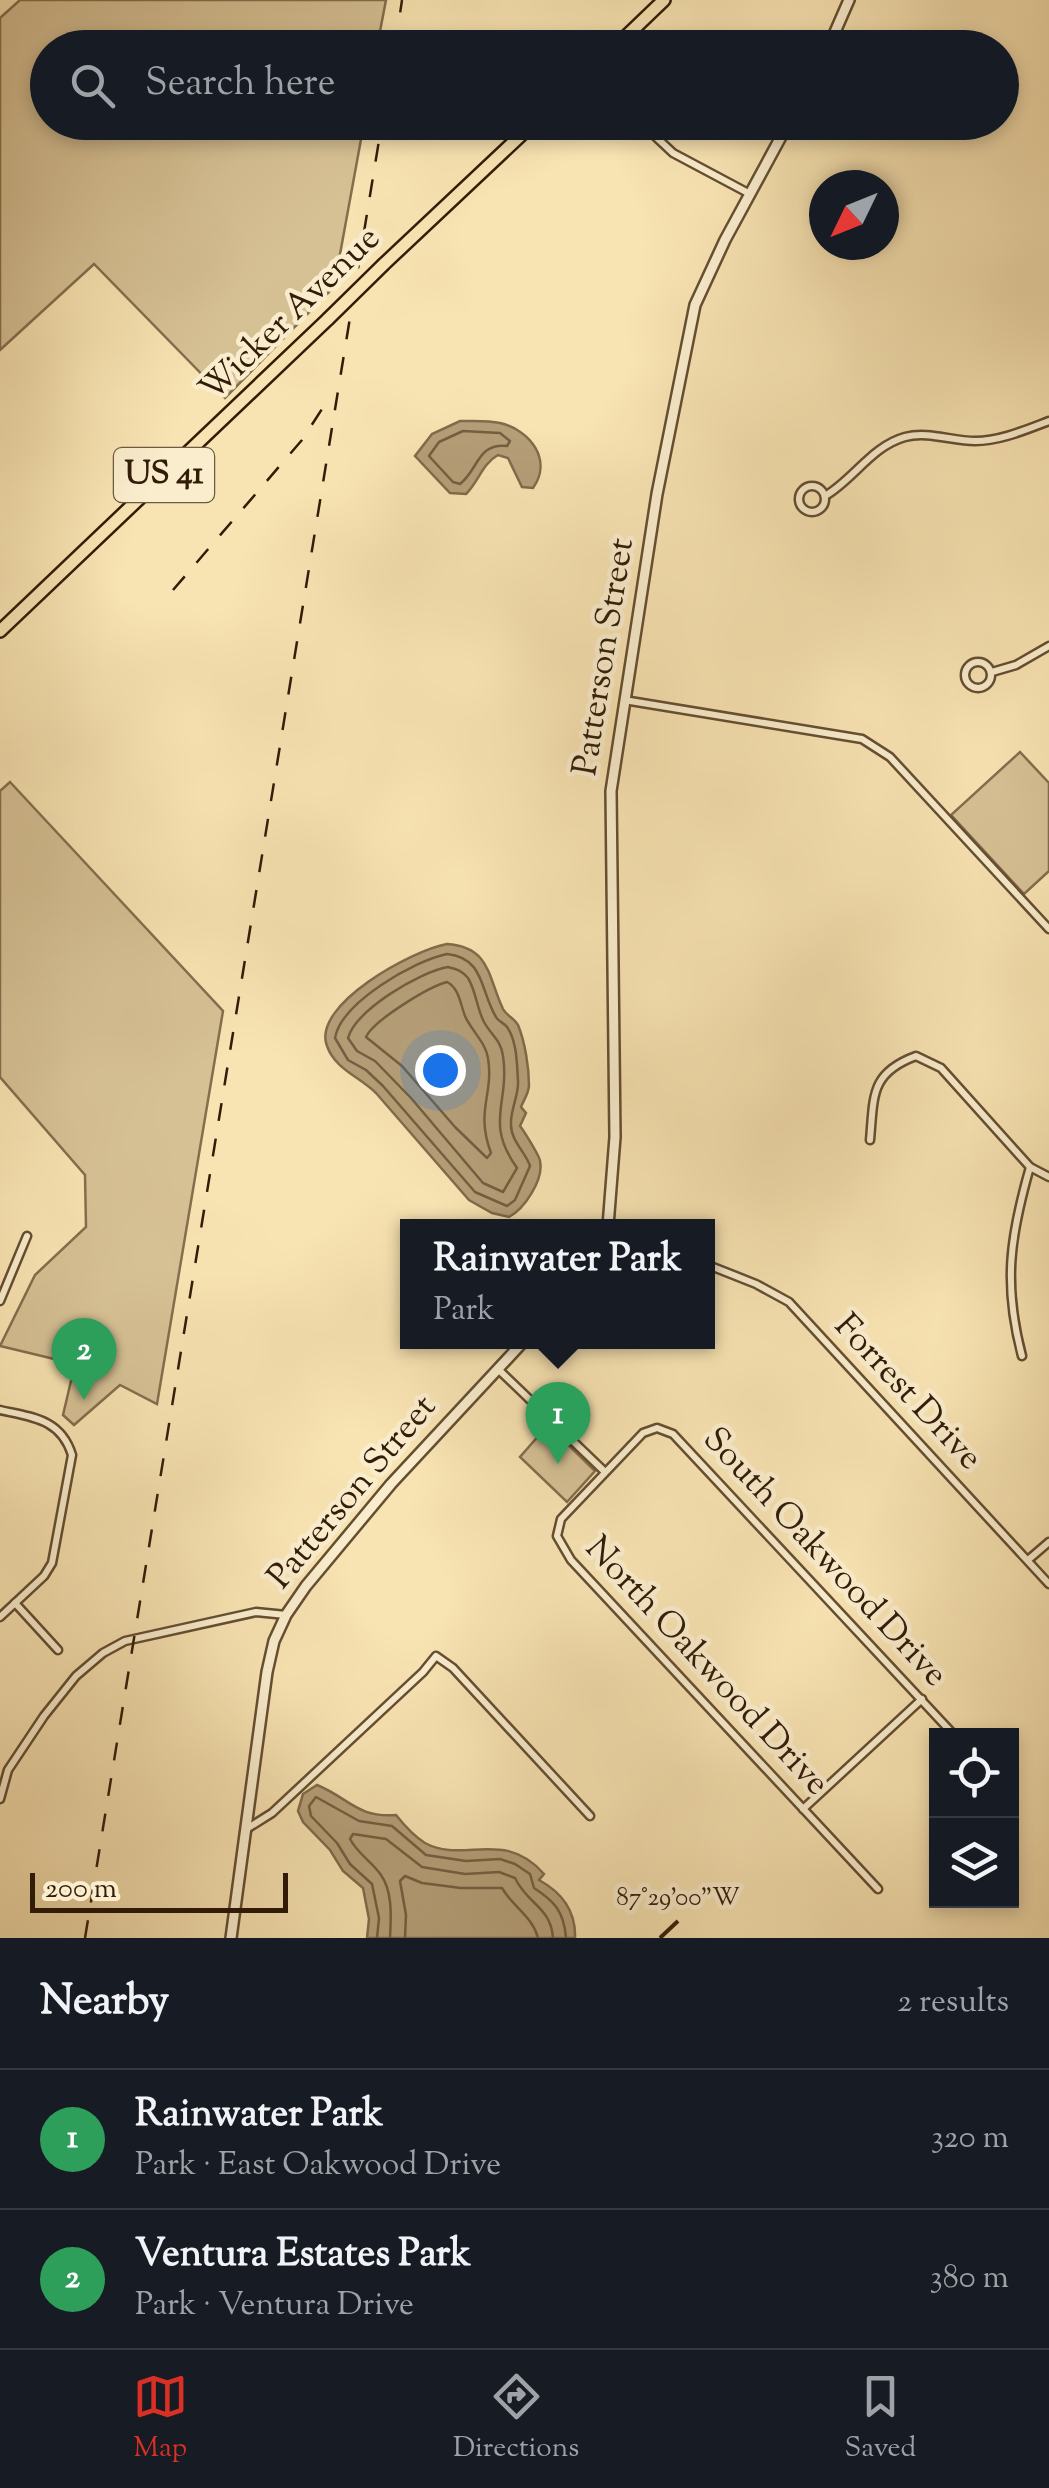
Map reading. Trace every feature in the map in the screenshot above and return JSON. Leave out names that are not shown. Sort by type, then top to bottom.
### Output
[{"type":"highway","points":[[633,30],[664,0]]},
{"type":"highway","name":"Wicker Avenue","points":[[0,631],[516,140]]},
{"type":"street","points":[[836,30],[849,0]]},
{"type":"street","points":[[659,140],[674,154],[750,194]]},
{"type":"street","name":"Patterson Street","points":[[609,1219],[615,1137],[611,808],[624,700],[658,494],[695,306],[779,140]]},
{"type":"street","points":[[824,496],[876,453],[905,437],[976,441],[1012,435],[1049,421]]},
{"type":"street","points":[[812,486],[824,496],[824,504],[814,512],[806,511],[799,501],[804,489],[812,486]]},
{"type":"street","points":[[992,672],[1016,665],[1049,646]]},
{"type":"street","points":[[974,662],[982,662],[992,672],[988,684],[981,688],[972,687],[966,680],[965,672],[974,662]]},
{"type":"street","points":[[624,700],[862,739],[890,758],[1049,929]]},
{"type":"street","points":[[870,1140],[881,1076],[894,1064],[916,1056],[941,1068],[1030,1166],[1049,1177]]},
{"type":"street","points":[[1022,1356],[1008,1282],[1016,1218],[1030,1166]]},
{"type":"street","points":[[0,1301],[28,1236]]},
{"type":"street","name":"Forrest Drive","points":[[715,1268],[789,1302],[1049,1584]]},
{"type":"street","name":"Patterson Street","points":[[232,1938],[267,1672],[274,1641],[286,1615],[377,1500],[515,1349]]},
{"type":"street","points":[[497,1368],[605,1472]]},
{"type":"street","points":[[0,1410],[52,1424],[68,1441],[72,1455],[52,1563],[44,1576],[0,1617]]},
{"type":"street","name":"South Oakwood Drive","points":[[648,1430],[658,1428],[680,1440],[948,1728]]},
{"type":"street","name":"North Oakwood Drive","points":[[648,1430],[562,1518],[557,1536],[560,1547],[878,1889]]},
{"type":"street","points":[[1028,1560],[1049,1542]]},
{"type":"street","points":[[15,1603],[58,1650]]},
{"type":"street","points":[[0,1799],[8,1770],[44,1716],[76,1676],[103,1653],[125,1641],[256,1612],[286,1615]]},
{"type":"street","points":[[245,1830],[272,1813],[436,1656],[454,1668],[590,1816]]},
{"type":"street","points":[[803,1810],[922,1699]]},
{"type":"shaded area","points":[[20,0],[386,0],[380,30],[30,30],[30,140],[361,140],[334,287],[225,398],[94,264],[0,350],[0,18]]},
{"type":"shaded area","points":[[1020,752],[1049,783],[1049,871],[1024,894],[951,815]]},
{"type":"shaded area","points":[[10,782],[223,1011],[157,1404],[120,1385],[74,1425],[63,1415],[75,1364],[0,1346],[35,1275],[86,1227],[85,1175],[0,1077],[0,791]]},
{"type":"shaded area","points":[[548,1425],[595,1471],[567,1502],[520,1457]]},
{"type":"water","points":[[460,421],[500,423],[529,439],[540,467],[533,488],[522,487],[508,458],[498,455],[466,494],[450,493],[415,456],[432,434]]},
{"type":"water","points":[[447,944],[461,946],[480,958],[503,1009],[518,1025],[525,1047],[529,1086],[521,1107],[526,1113],[520,1126],[540,1161],[540,1169],[532,1193],[509,1217],[469,1200],[376,1093],[342,1067],[327,1046],[326,1030],[349,997],[390,968]]},
{"type":"water","points":[[317,1785],[362,1810],[396,1815],[425,1843],[454,1850],[499,1850],[529,1860],[544,1874],[539,1880],[566,1903],[575,1938],[367,1938],[369,1919],[363,1888],[343,1871],[298,1811],[303,1794]]},
{"type":"railway","points":[[398,30],[402,0]]},
{"type":"railway","points":[[85,1938],[379,140]]},
{"type":"railway","points":[[173,590],[302,440],[331,395]]},
{"type":"place","name":"Ventura Estates Park","points":[[84,1400]]},
{"type":"place","name":"Rainwater Park","points":[[558,1464]]}]
